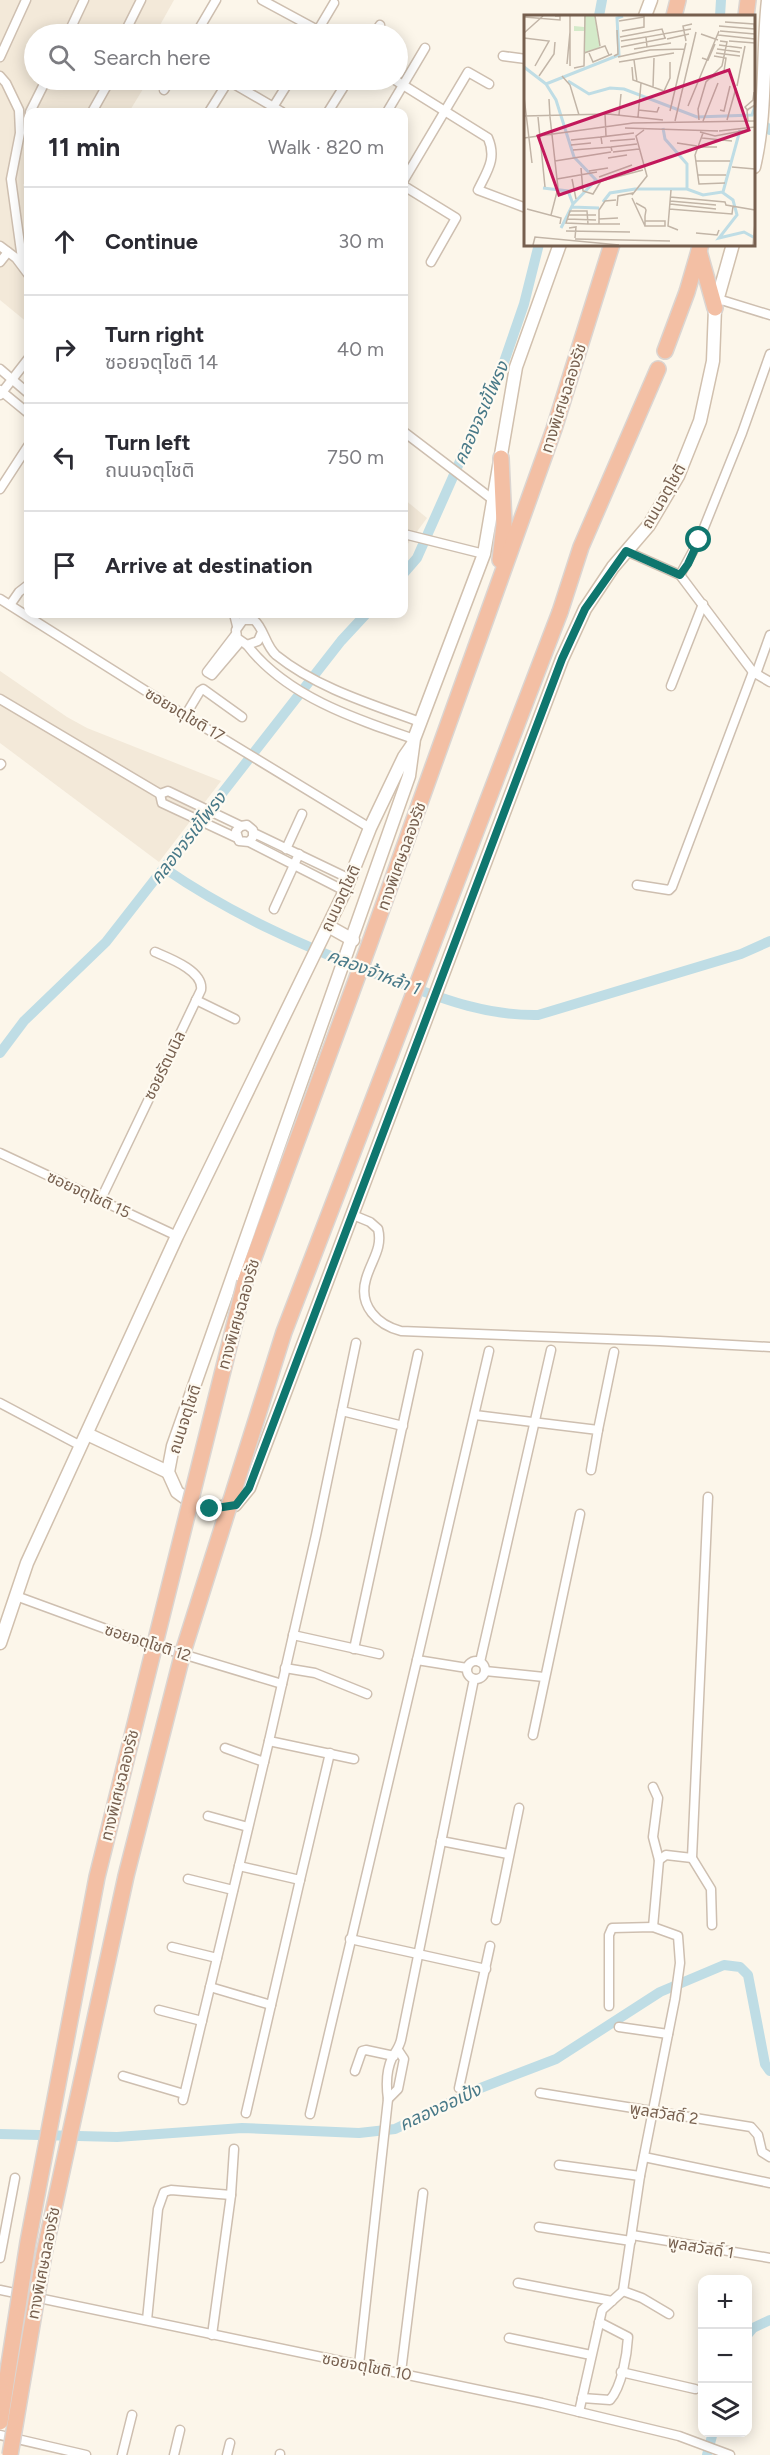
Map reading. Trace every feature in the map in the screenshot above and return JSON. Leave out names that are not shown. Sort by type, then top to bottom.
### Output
[{"type":"highway","points":[[674,15],[678,0]]},
{"type":"highway","points":[[746,15],[748,0]]},
{"type":"highway","name":"ทางพิเศษฉลองรัช","points":[[0,2422],[30,2230],[97,1877],[236,1313],[257,1247],[369,945],[554,429],[611,246]]},
{"type":"highway","points":[[700,248],[716,304]]},
{"type":"highway","points":[[665,351],[687,292],[700,248]]},
{"type":"highway","name":"ทางพิเศษฉลองรัช","points":[[10,2455],[46,2242],[126,1876],[183,1652],[284,1332],[560,612],[581,547],[658,369]]},
{"type":"highway","points":[[496,587],[504,524],[501,458]]},
{"type":"street","points":[[0,57],[26,0]]},
{"type":"street","points":[[73,24],[84,0]]},
{"type":"street","points":[[129,24],[141,0]]},
{"type":"street","points":[[202,24],[216,0]]},
{"type":"street","points":[[262,0],[275,3],[308,24]]},
{"type":"street","points":[[645,15],[651,0]]},
{"type":"street","points":[[755,156],[762,112],[768,0]]},
{"type":"street","points":[[325,24],[334,3]]},
{"type":"street","points":[[408,78],[425,48]]},
{"type":"street","points":[[503,56],[524,59]]},
{"type":"street","points":[[408,173],[468,72],[489,84]]},
{"type":"street","points":[[0,76],[6,83],[19,110],[20,133],[11,179],[24,258]]},
{"type":"street","points":[[408,88],[488,138],[493,151],[490,166],[478,190],[524,208]]},
{"type":"street","points":[[32,108],[41,90]]},
{"type":"street","points":[[94,108],[104,90]]},
{"type":"street","points":[[211,108],[222,90]]},
{"type":"street","points":[[243,90],[269,108]]},
{"type":"street","points":[[273,108],[284,90]]},
{"type":"street","points":[[330,108],[342,90]]},
{"type":"street","points":[[390,108],[401,90]]},
{"type":"street","points":[[20,133],[24,125]]},
{"type":"street","points":[[408,188],[456,218],[431,262]]},
{"type":"street","name":"ถนนจตุโชติ","points":[[0,1643],[27,1563],[177,1236],[345,891],[370,828],[414,741],[484,554],[516,367],[559,246]]},
{"type":"street","name":"ถนนจตุโชติ","points":[[414,741],[409,776],[353,940],[173,1446],[168,1472],[177,1492],[195,1505],[210,1509],[236,1505],[249,1488],[562,659],[585,609],[626,551],[649,525],[678,476],[700,421],[713,361],[716,304],[732,246]]},
{"type":"street","points":[[0,262],[4,249],[24,268]]},
{"type":"street","points":[[716,304],[770,315]]},
{"type":"street","points":[[680,575],[688,564],[712,508],[770,354]]},
{"type":"street","points":[[24,364],[1,392],[24,410]]},
{"type":"street","points":[[0,369],[24,390]]},
{"type":"street","points":[[408,435],[492,499]]},
{"type":"street","points":[[0,489],[24,452]]},
{"type":"street","points":[[408,535],[484,554]]},
{"type":"street","points":[[626,551],[680,575],[754,673],[770,682]]},
{"type":"street","points":[[10,605],[24,588]]},
{"type":"street","name":"ซอยจตุโชติ 17","points":[[0,599],[24,612]]},
{"type":"street","points":[[671,686],[703,604]]},
{"type":"street","name":"ซอยจตุโชติ 17","points":[[37,618],[185,716],[240,747],[370,828]]},
{"type":"street","points":[[235,618],[240,637],[257,658],[292,686],[322,702],[414,741]]},
{"type":"street","points":[[240,637],[243,620],[250,618]]},
{"type":"street","points":[[254,618],[273,652],[302,673],[420,722]]},
{"type":"street","points":[[240,637],[258,641],[261,634]]},
{"type":"street","points":[[637,885],[669,890],[672,887],[770,635]]},
{"type":"street","points":[[185,716],[203,689],[242,717]]},
{"type":"street","points":[[0,699],[160,794],[162,802],[237,838],[242,843],[249,842],[345,891]]},
{"type":"street","points":[[160,794],[168,791],[241,826],[250,827],[254,833],[350,879]]},
{"type":"street","points":[[286,849],[302,814]]},
{"type":"street","points":[[237,838],[236,831],[241,826]]},
{"type":"street","points":[[249,842],[254,833]]},
{"type":"street","points":[[274,909],[299,854]]},
{"type":"street","points":[[328,926],[353,940]]},
{"type":"street","points":[[154,952],[185,966],[200,980],[201,990],[196,1000],[235,1019]]},
{"type":"street","name":"ซอยรัตนนิล","points":[[100,1199],[196,1000]]},
{"type":"street","name":"ซอยจตุโชติ 15","points":[[0,1153],[177,1236]]},
{"type":"street","points":[[353,1215],[370,1222],[378,1229],[379,1246],[365,1279],[365,1299],[377,1320],[392,1329],[770,1347]]},
{"type":"street","points":[[123,2076],[183,2097],[269,1741],[356,1343]]},
{"type":"street","points":[[485,1671],[480,1662],[551,1350]]},
{"type":"street","points":[[310,2114],[489,1351]]},
{"type":"street","points":[[591,1470],[614,1352]]},
{"type":"street","points":[[354,1649],[418,1354]]},
{"type":"street","points":[[0,1403],[84,1440],[168,1472]]},
{"type":"street","points":[[342,1411],[403,1426]]},
{"type":"street","points":[[475,1415],[598,1430]]},
{"type":"street","points":[[708,1497],[692,1858],[711,1889],[711,1925]]},
{"type":"street","points":[[533,1735],[580,1514]]},
{"type":"street","name":"ซอยจตุโชติ 12","points":[[16,1596],[136,1640],[282,1684]]},
{"type":"street","points":[[293,1635],[379,1654]]},
{"type":"street","points":[[417,1660],[467,1668]]},
{"type":"street","points":[[474,1679],[469,1675],[467,1668],[471,1662],[480,1662]]},
{"type":"street","points":[[285,1668],[315,1673],[367,1694]]},
{"type":"street","points":[[485,1671],[544,1677]]},
{"type":"street","points":[[474,1679],[481,1677],[485,1671]]},
{"type":"street","points":[[358,2366],[388,2102],[386,2082],[396,2053],[418,1954],[474,1679]]},
{"type":"street","points":[[269,1741],[354,1759]]},
{"type":"street","points":[[225,1748],[264,1762]]},
{"type":"street","points":[[246,2113],[330,1754]]},
{"type":"street","points":[[653,1787],[658,1798],[653,1837],[659,1860],[653,1927]]},
{"type":"street","points":[[495,1920],[519,1808]]},
{"type":"street","points":[[208,1816],[248,1827]]},
{"type":"street","points":[[441,1841],[508,1854]]},
{"type":"street","points":[[659,1860],[666,1856],[692,1858]]},
{"type":"street","points":[[239,1866],[300,1881]]},
{"type":"street","points":[[188,1879],[233,1890]]},
{"type":"street","points":[[579,2412],[602,2310],[623,2292],[640,2176],[675,1999],[680,1963],[678,1936],[653,1927],[614,1927],[610,1930],[609,2006]]},
{"type":"street","points":[[350,1939],[486,1969]]},
{"type":"street","points":[[459,2088],[490,1946]]},
{"type":"street","points":[[172,1947],[217,1958]]},
{"type":"street","points":[[210,1987],[271,2005]]},
{"type":"street","points":[[159,2010],[201,2021]]},
{"type":"street","points":[[619,2027],[668,2034]]},
{"type":"street","points":[[355,2072],[362,2051],[366,2050],[396,2053],[404,2060],[398,2089],[388,2102]]},
{"type":"street","name":"พูลสวัสดิ์ 2","points":[[540,2093],[751,2127],[758,2135],[762,2152],[770,2157]]},
{"type":"street","points":[[212,2335],[231,2195],[234,2150]]},
{"type":"street","points":[[644,2157],[770,2183]]},
{"type":"street","points":[[559,2165],[640,2176]]},
{"type":"street","points":[[0,2258],[15,2178]]},
{"type":"street","points":[[147,2320],[158,2210],[164,2192],[171,2190],[231,2195]]},
{"type":"street","points":[[401,2372],[423,2193]]},
{"type":"street","name":"พูลสวัสดิ์ 1","points":[[539,2227],[770,2258]]},
{"type":"street","points":[[518,2283],[612,2301]]},
{"type":"street","name":"ซอยจตุโชติ 10","points":[[0,2290],[358,2366],[401,2372],[579,2412],[679,2436],[730,2455]]},
{"type":"street","points":[[623,2292],[642,2298],[669,2314]]},
{"type":"street","points":[[582,2398],[610,2400],[617,2391],[628,2337],[599,2322]]},
{"type":"street","points":[[509,2338],[591,2355]]},
{"type":"street","points":[[621,2372],[694,2389]]},
{"type":"street","points":[[122,2455],[132,2415]]},
{"type":"street","points":[[174,2455],[180,2430]]},
{"type":"street","points":[[0,2435],[86,2455]]},
{"type":"street","points":[[227,2455],[230,2443]]},
{"type":"shaded area","points":[[0,0],[174,0],[161,24],[24,24],[24,90],[142,90],[131,108],[24,108],[24,320],[0,300]]},
{"type":"shaded area","points":[[408,502],[427,518],[408,544]]},
{"type":"shaded area","points":[[0,671],[87,728],[221,781],[159,862],[0,743]]},
{"type":"waterway","name":"คลองจรเข้โพรง","points":[[599,15],[602,0]]},
{"type":"waterway","points":[[720,15],[721,0]]},
{"type":"waterway","points":[[755,119],[770,130]]},
{"type":"waterway","name":"คลองจรเข้โพรง","points":[[408,568],[417,558],[504,362],[524,304],[538,246]]},
{"type":"waterway","name":"คลองจรเข้โพรง","points":[[0,1053],[24,1021],[106,942],[341,641],[362,618]]},
{"type":"waterway","name":"คลองจ้าหล้า 1","points":[[164,868],[216,901],[298,942],[422,991],[460,1004],[498,1012],[538,1015],[741,954],[770,941]]},
{"type":"waterway","name":"คลองออเป้ง","points":[[0,2134],[117,2137],[242,2128],[359,2133],[395,2129],[478,2089],[556,2059],[660,1992],[724,1965],[740,1967],[748,1975],[765,2064],[770,2071]]},
{"type":"waterway","points":[[752,2329],[770,2320]]},
{"type":"waterway","points":[[707,2455],[712,2437]]},
{"type":"route","points":[[210,1509],[236,1505],[249,1488],[562,659],[585,609],[626,551],[680,575],[699,540]]}]
